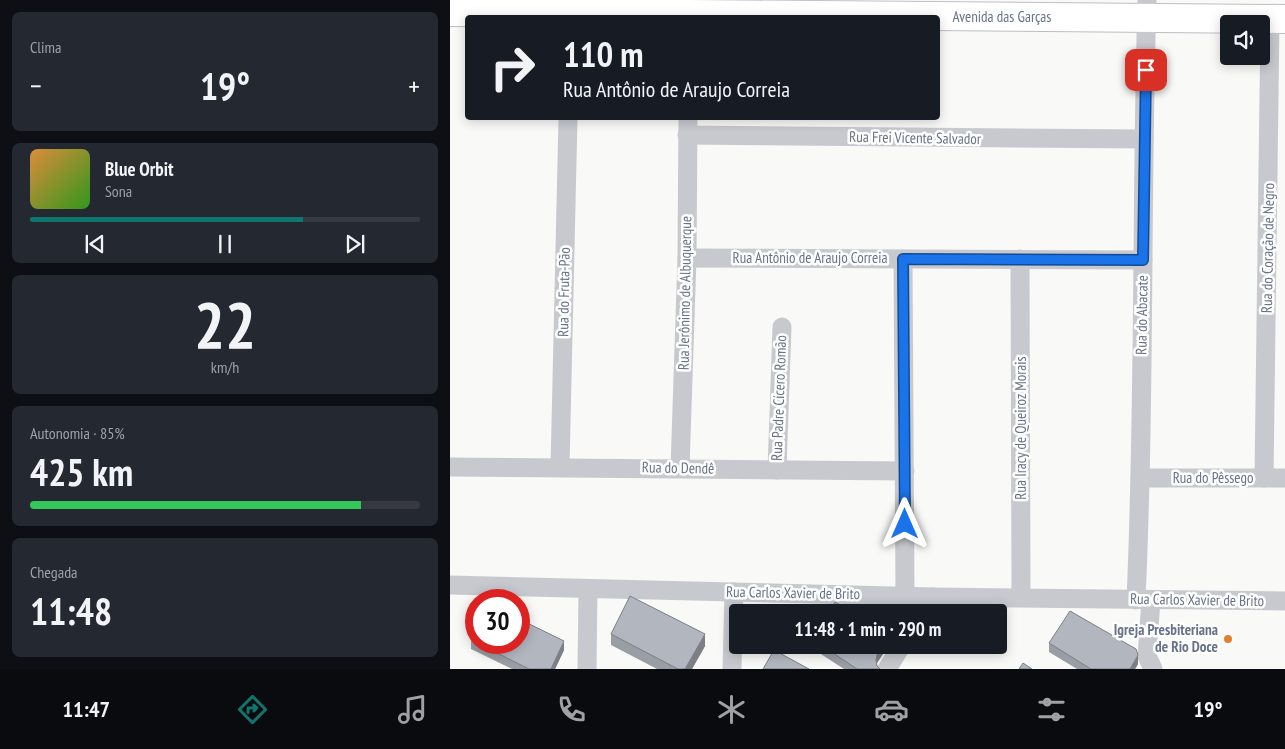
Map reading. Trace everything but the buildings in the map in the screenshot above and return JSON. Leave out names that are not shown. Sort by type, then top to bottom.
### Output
[{"type":"main road","name":"Avenida das Garças","points":[[450,12],[570,15],[655,7],[686,15]]},
{"type":"main road","name":"Avenida das Garças","points":[[755,15],[1147,9],[1277,19]]},
{"type":"street","name":"Rua do Abacate","points":[[1147,9],[1140,478],[1147,665]]},
{"type":"street","name":"Rua do Coração de Negro","points":[[1264,478],[1277,147],[1277,19]]},
{"type":"street","name":"Rua do Fruta-Pão","points":[[560,467],[568,120]]},
{"type":"street","name":"Rua Frei Vicente Salvador","points":[[687,126],[1144,139]]},
{"type":"street","name":"Rua Jerônimo de Albuquerque","points":[[680,468],[687,258],[687,126]]},
{"type":"street","name":"Rua Antônio de Araujo Correia","points":[[687,258],[1143,260]]},
{"type":"street","points":[[903,259],[905,595]]},
{"type":"street","name":"Rua Iracy de Queiroz Morais","points":[[1020,259],[1021,597]]},
{"type":"street","name":"Rua Padre Cícero Romão","points":[[777,470],[782,327]]},
{"type":"street","name":"Rua do Dendê","points":[[450,467],[905,471]]},
{"type":"street","name":"Rua do Pêssego","points":[[1140,478],[1285,478]]},
{"type":"street","name":"Rua Carlos Xavier de Brito","points":[[450,585],[905,595],[926,604]]},
{"type":"street","points":[[587,669],[588,589]]},
{"type":"street","points":[[732,669],[734,592]]},
{"type":"street","name":"Rua Carlos Xavier de Brito","points":[[940,604],[1021,597],[1285,601]]},
{"type":"street","points":[[887,669],[896,654]]},
{"type":"place","name":"Igreja Presbiteriana de Rio Doce","points":[[1228,639]]},
{"type":"route","points":[[905,524],[903,259],[1143,260],[1146,70]]}]
